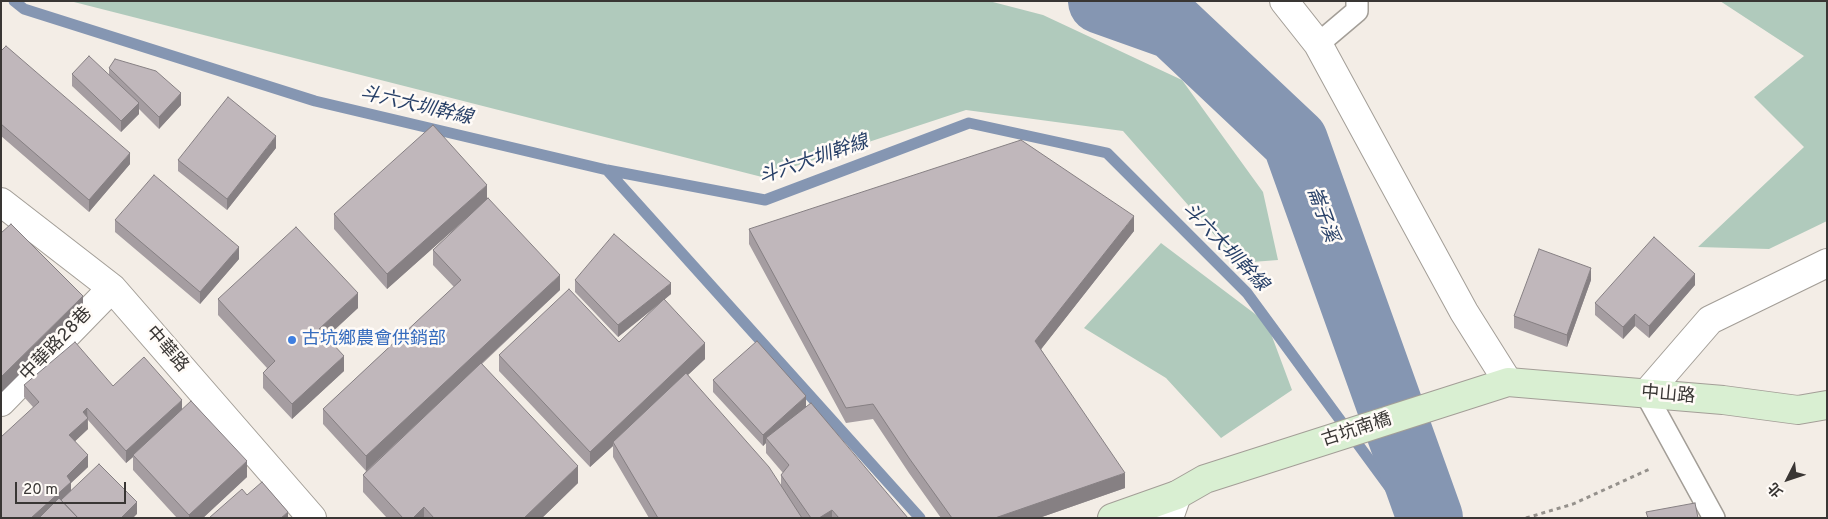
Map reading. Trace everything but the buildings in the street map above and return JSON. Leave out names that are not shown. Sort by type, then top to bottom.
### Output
[{"type":"main road","name":"中山路","points":[[1508,382],[1723,400],[1798,410],[1827,404]]},
{"type":"main road","name":"古坑南橋","points":[[1173,506],[1206,479],[1508,382]]},
{"type":"main road","points":[[1112,518],[1173,506]]},
{"type":"street","points":[[1284,1],[1318,44],[1464,312],[1508,382]]},
{"type":"street","name":"中華路","points":[[1,202],[112,288],[312,518]]},
{"type":"street","points":[[1646,394],[1710,320],[1827,263]]},
{"type":"street","name":"中華路28巷","points":[[1,402],[112,288]]},
{"type":"lane","points":[[1318,44],[1357,11],[1357,1]]},
{"type":"lane","points":[[1646,394],[1714,518]]},
{"type":"path","points":[[1526,518],[1573,504],[1680,455]]},
{"type":"green space","points":[[70,1],[989,1],[1043,15],[1182,80],[1263,192],[1278,260],[1239,263],[1123,131],[966,110],[762,177]]},
{"type":"green space","points":[[1720,1],[1827,1],[1827,221],[1769,249],[1698,247],[1804,147],[1754,97],[1804,56]]},
{"type":"green space","points":[[1161,243],[1267,323],[1292,390],[1221,438],[1166,378],[1084,328]]},
{"type":"waterway","name":"斗六大圳幹線","points":[[14,1],[24,9],[315,101],[607,170],[765,200],[969,123],[1107,153],[1247,293],[1412,518]]},
{"type":"waterway","name":"崙子溪","points":[[1101,1],[1174,27],[1295,141],[1430,518]]},
{"type":"waterway","points":[[607,170],[920,518]]},
{"type":"place","name":"古坑鄉農會供銷部","points":[[292,340]]}]
